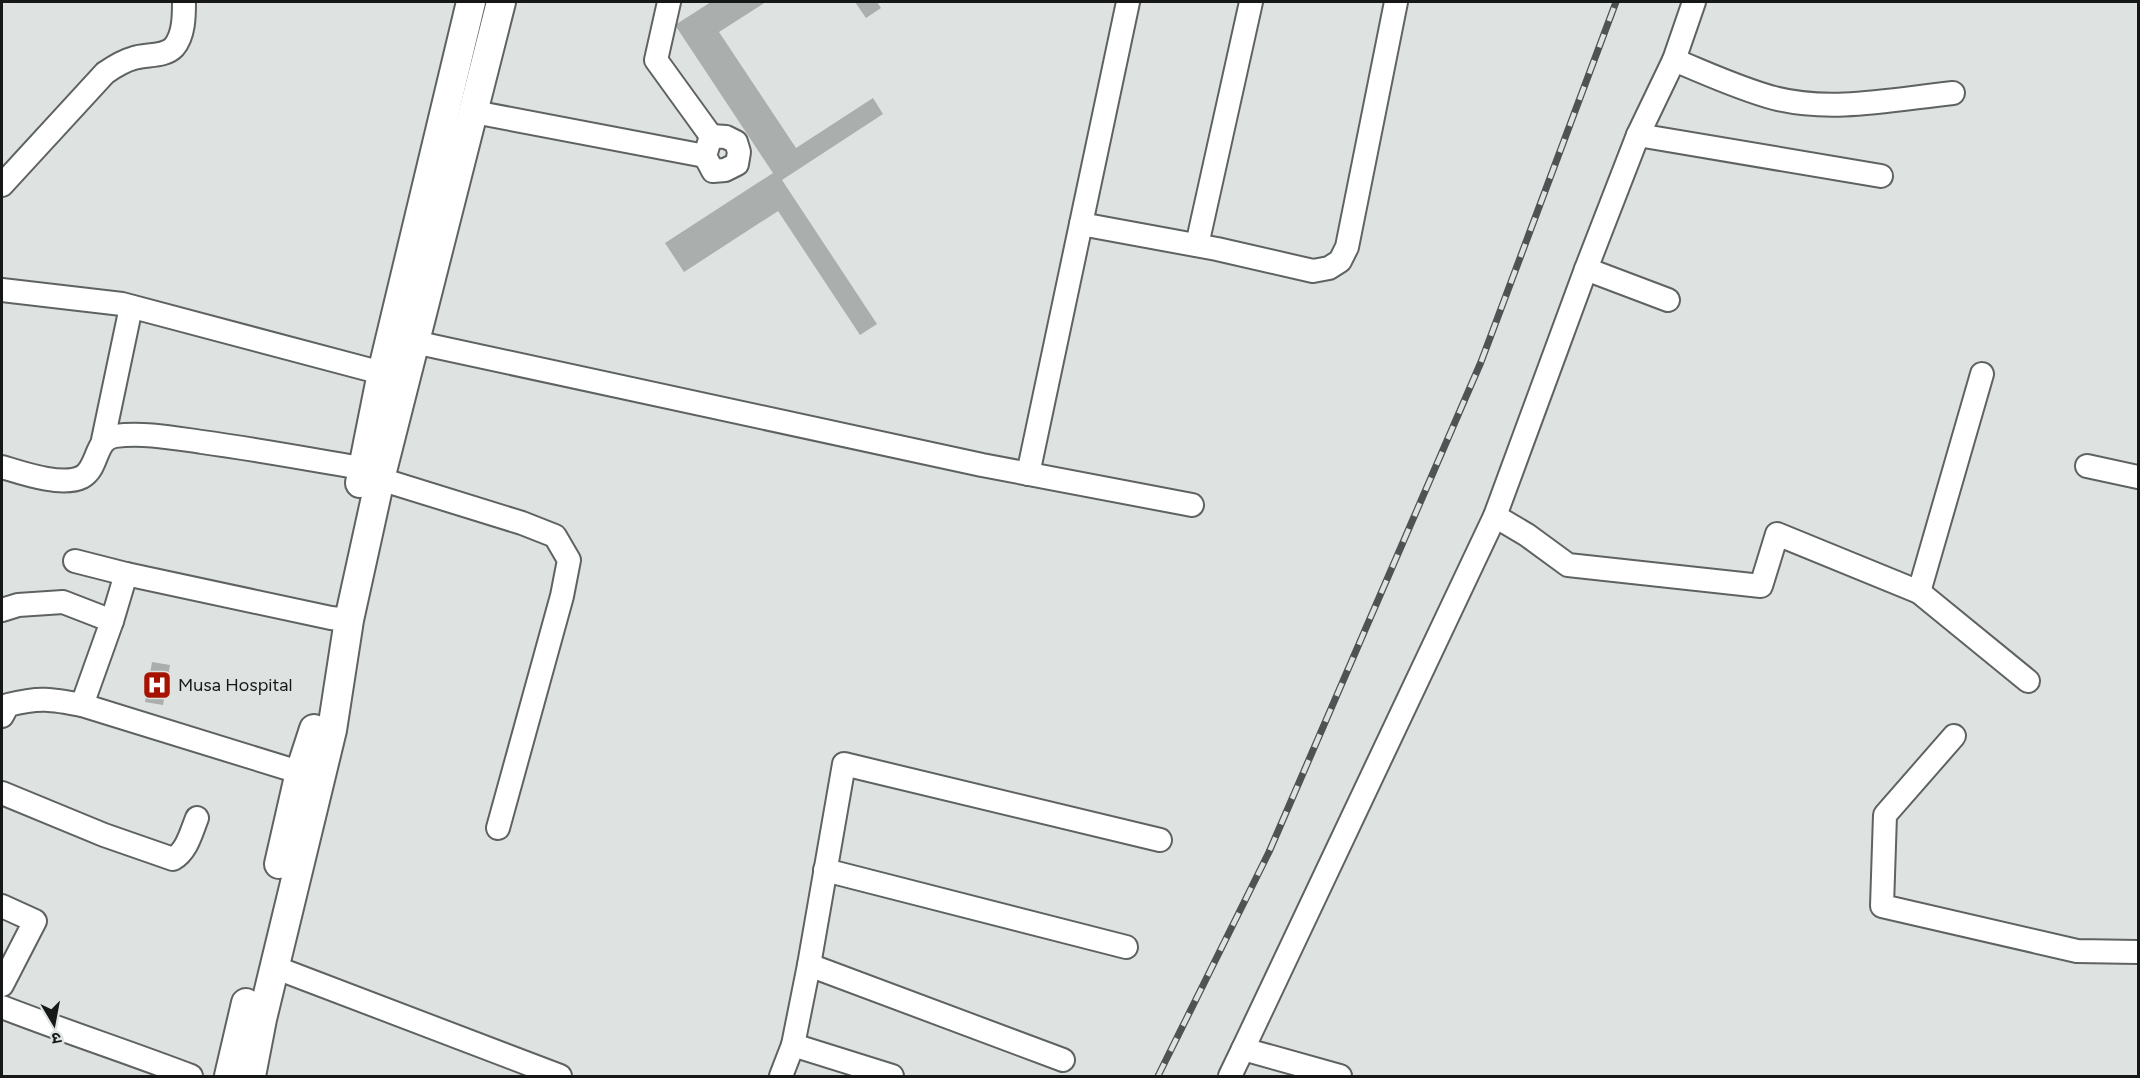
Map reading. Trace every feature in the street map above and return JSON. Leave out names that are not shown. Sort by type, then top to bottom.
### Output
[{"type":"main road","points":[[229,1077],[310,775],[332,730],[340,619],[375,473],[471,2]]},
{"type":"main road","points":[[394,375],[414,342],[501,2]]},
{"type":"main road","points":[[251,1077],[310,775]]},
{"type":"street","points":[[2,185],[105,73],[120,63],[173,48],[179,39],[184,2]]},
{"type":"street","points":[[474,112],[708,146],[656,60],[669,2]]},
{"type":"street","points":[[1028,474],[1128,2]]},
{"type":"street","points":[[1197,245],[1251,2]]},
{"type":"street","points":[[1081,224],[1197,245],[1313,271],[1329,268],[1340,261],[1347,247],[1396,2]]},
{"type":"street","points":[[1230,1077],[1495,516],[1586,269],[1638,135],[1674,60],[1694,2]]},
{"type":"street","points":[[1674,60],[1773,98],[1811,104],[1852,103],[1953,93]]},
{"type":"street","points":[[1638,135],[1881,176]]},
{"type":"street","points":[[1586,269],[1668,300]]},
{"type":"street","points":[[2,290],[131,307],[394,375]]},
{"type":"street","points":[[2,467],[49,479],[73,479],[84,476],[103,440],[131,307]]},
{"type":"street","points":[[414,342],[1028,474],[1192,505]]},
{"type":"street","points":[[1919,592],[1982,374]]},
{"type":"street","points":[[103,440],[113,436],[166,437],[273,452],[375,473],[555,536],[569,560],[562,596],[498,828]]},
{"type":"street","points":[[2087,466],[2139,477]]},
{"type":"street","points":[[1495,516],[1527,535],[1568,565],[1761,586],[1777,534],[1919,592],[2028,681]]},
{"type":"street","points":[[75,561],[340,619]]},
{"type":"street","points":[[82,705],[126,574]]},
{"type":"street","points":[[2,610],[18,605],[63,602],[112,621]]},
{"type":"street","points":[[2,716],[8,705],[39,698],[82,705],[310,775]]},
{"type":"street","points":[[1954,735],[1885,815],[1881,906],[2077,951],[2139,952]]},
{"type":"street","points":[[781,1077],[793,1045],[844,764],[1160,840]]},
{"type":"street","points":[[2,793],[104,835],[173,859],[181,855],[184,850],[197,818]]},
{"type":"street","points":[[825,870],[1126,947]]},
{"type":"street","points":[[2,906],[35,921],[2,985]]},
{"type":"street","points":[[809,965],[1063,1060]]},
{"type":"street","points":[[274,967],[519,1069],[560,1077]]},
{"type":"street","points":[[2,1007],[68,1033],[129,1052],[191,1077]]},
{"type":"street","points":[[793,1045],[892,1077]]},
{"type":"street","points":[[1243,1049],[1340,1077]]},
{"type":"building","points":[[711,2],[766,2],[719,32],[796,148],[873,98],[883,114],[782,180],[877,324],[860,335],[778,211],[684,272],[665,243],[773,173],[675,25]]},
{"type":"building","points":[[855,2],[877,2],[881,8],[866,18]]},
{"type":"building","points":[[152,662],[170,665],[163,705],[145,702]]},
{"type":"railway","points":[[1158,1076],[1269,852],[1481,362],[1616,2]]},
{"type":"place","name":"Musa Hospital","points":[[157,685]]}]
